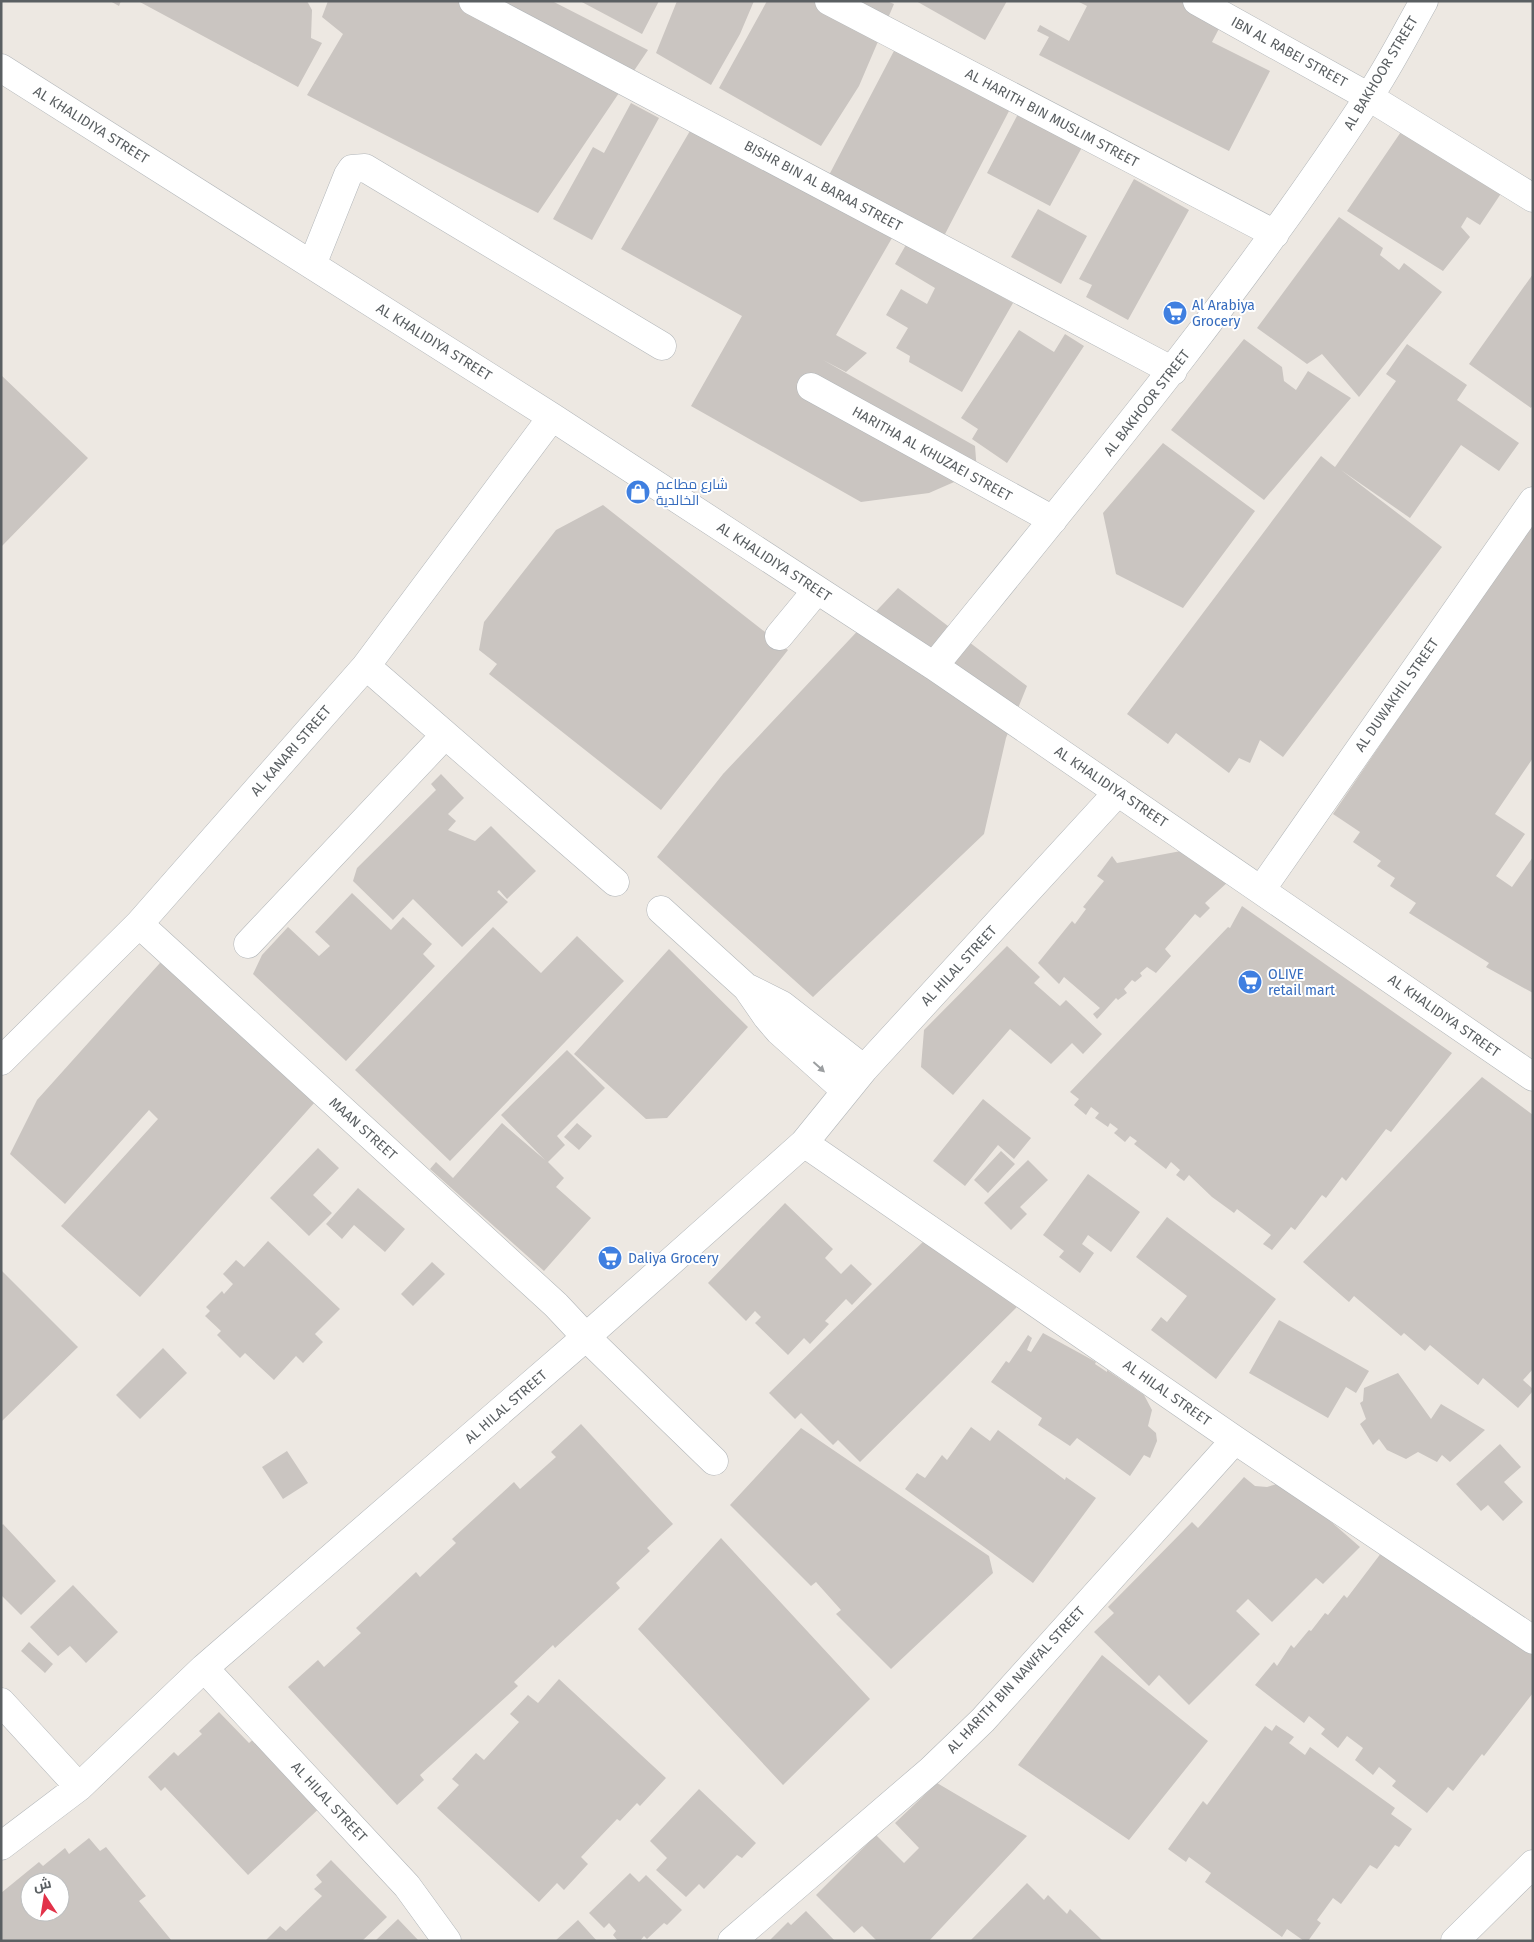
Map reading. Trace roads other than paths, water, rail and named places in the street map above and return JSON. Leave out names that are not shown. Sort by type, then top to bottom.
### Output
[{"type":"street","name":"BISHR BIN AL BARAA STREET","points":[[473,1],[1173,371]]},
{"type":"street","name":"AL HARITH BIN MUSLIM STREET","points":[[829,1],[1275,234]]},
{"type":"street","name":"IBN AL RABEI STREET","points":[[1197,1],[1369,97],[1533,198]]},
{"type":"street","name":"AL BAKHOOR STREET","points":[[934,666],[1173,371],[1275,234],[1369,97],[1424,1]]},
{"type":"street","name":"AL KHALIDIYA STREET","points":[[4,75],[312,265],[552,417],[934,666],[1533,1077]]},
{"type":"street","points":[[312,265],[348,174],[352,169],[365,168],[662,346]]},
{"type":"street","name":"HARITHA AL KHUZAEI STREET","points":[[811,387],[1053,520]]},
{"type":"street","name":"AL KANARI STREET","points":[[1,1061],[139,924],[366,666],[552,417]]},
{"type":"street","name":"AL DUWAKHIL STREET","points":[[1261,890],[1533,501]]},
{"type":"street","points":[[779,636],[817,590]]},
{"type":"street","points":[[366,666],[615,882]]},
{"type":"street","points":[[248,944],[446,734]]},
{"type":"street","name":"AL HILAL STREET","points":[[1,1846],[79,1788],[204,1668],[586,1337],[804,1143],[864,1069],[1118,792]]},
{"type":"street","points":[[661,910],[747,988],[779,1031],[846,1091]]},
{"type":"street","name":"MAAN STREET","points":[[139,924],[549,1298],[586,1337],[714,1460]]},
{"type":"street","points":[[747,988],[782,1005],[864,1069]]},
{"type":"street","name":"AL HILAL STREET","points":[[804,1143],[1235,1440],[1533,1640]]},
{"type":"street","name":"AL HARITH BIN NAWFAL STREET","points":[[732,1941],[930,1770],[983,1720],[1235,1440]]},
{"type":"street","name":"AL HILAL STREET","points":[[204,1668],[407,1886],[447,1941]]},
{"type":"street","points":[[1,1702],[79,1788]]},
{"type":"street","points":[[1455,1941],[1533,1864]]},
{"type":"place","name":"Al Arabiya Grocery","points":[[1175,313]]},
{"type":"place","name":"شارع مطاعم الخالدية","points":[[638,492]]},
{"type":"place","name":"OLIVE retail mart","points":[[1250,982]]},
{"type":"place","name":"Daliya Grocery","points":[[610,1258]]}]
